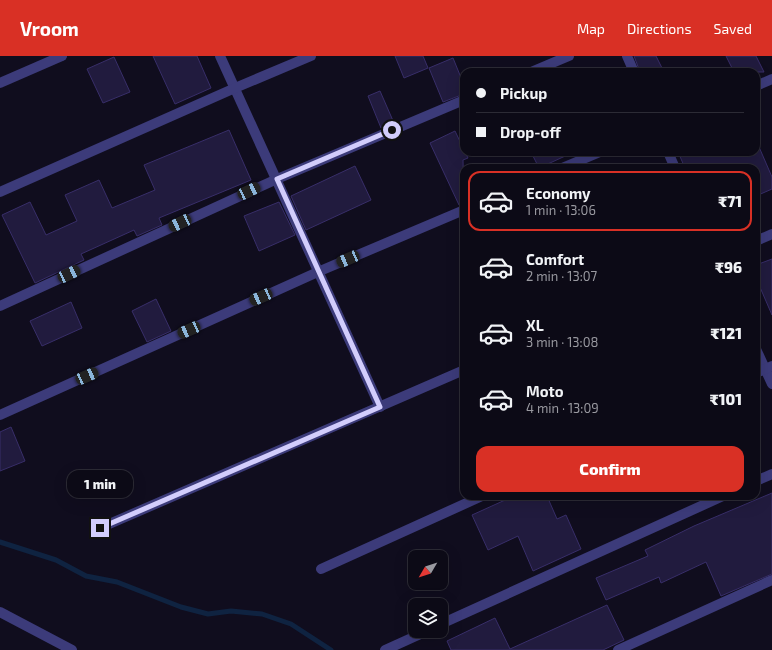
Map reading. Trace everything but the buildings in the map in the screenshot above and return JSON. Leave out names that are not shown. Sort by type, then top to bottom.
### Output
[{"type":"street","points":[[0,83],[62,56]]},
{"type":"street","points":[[220,56],[320,271],[380,407]]},
{"type":"street","points":[[0,192],[311,56]]},
{"type":"street","points":[[540,68],[569,56]]},
{"type":"street","points":[[626,56],[632,68]]},
{"type":"street","points":[[760,84],[772,79]]},
{"type":"street","points":[[0,306],[277,179],[460,102]]},
{"type":"street","points":[[572,164],[590,156]]},
{"type":"street","points":[[0,415],[320,271],[460,212]]},
{"type":"street","points":[[760,239],[772,234]]},
{"type":"street","points":[[760,355],[769,368],[772,384]]},
{"type":"street","points":[[100,528],[460,372]]},
{"type":"street","points":[[760,479],[772,474]]},
{"type":"street","points":[[321,569],[473,500]]},
{"type":"street","points":[[448,621],[714,500]]},
{"type":"street","points":[[618,650],[772,580]]},
{"type":"street","points":[[0,612],[72,650]]},
{"type":"street","points":[[385,650],[412,638]]},
{"type":"waterway","points":[[0,542],[56,560],[86,576],[117,582],[181,607],[208,614],[231,611],[262,614],[291,624],[331,650]]},
{"type":"route","points":[[100,528],[380,407],[320,271],[277,179],[392,130]]}]
